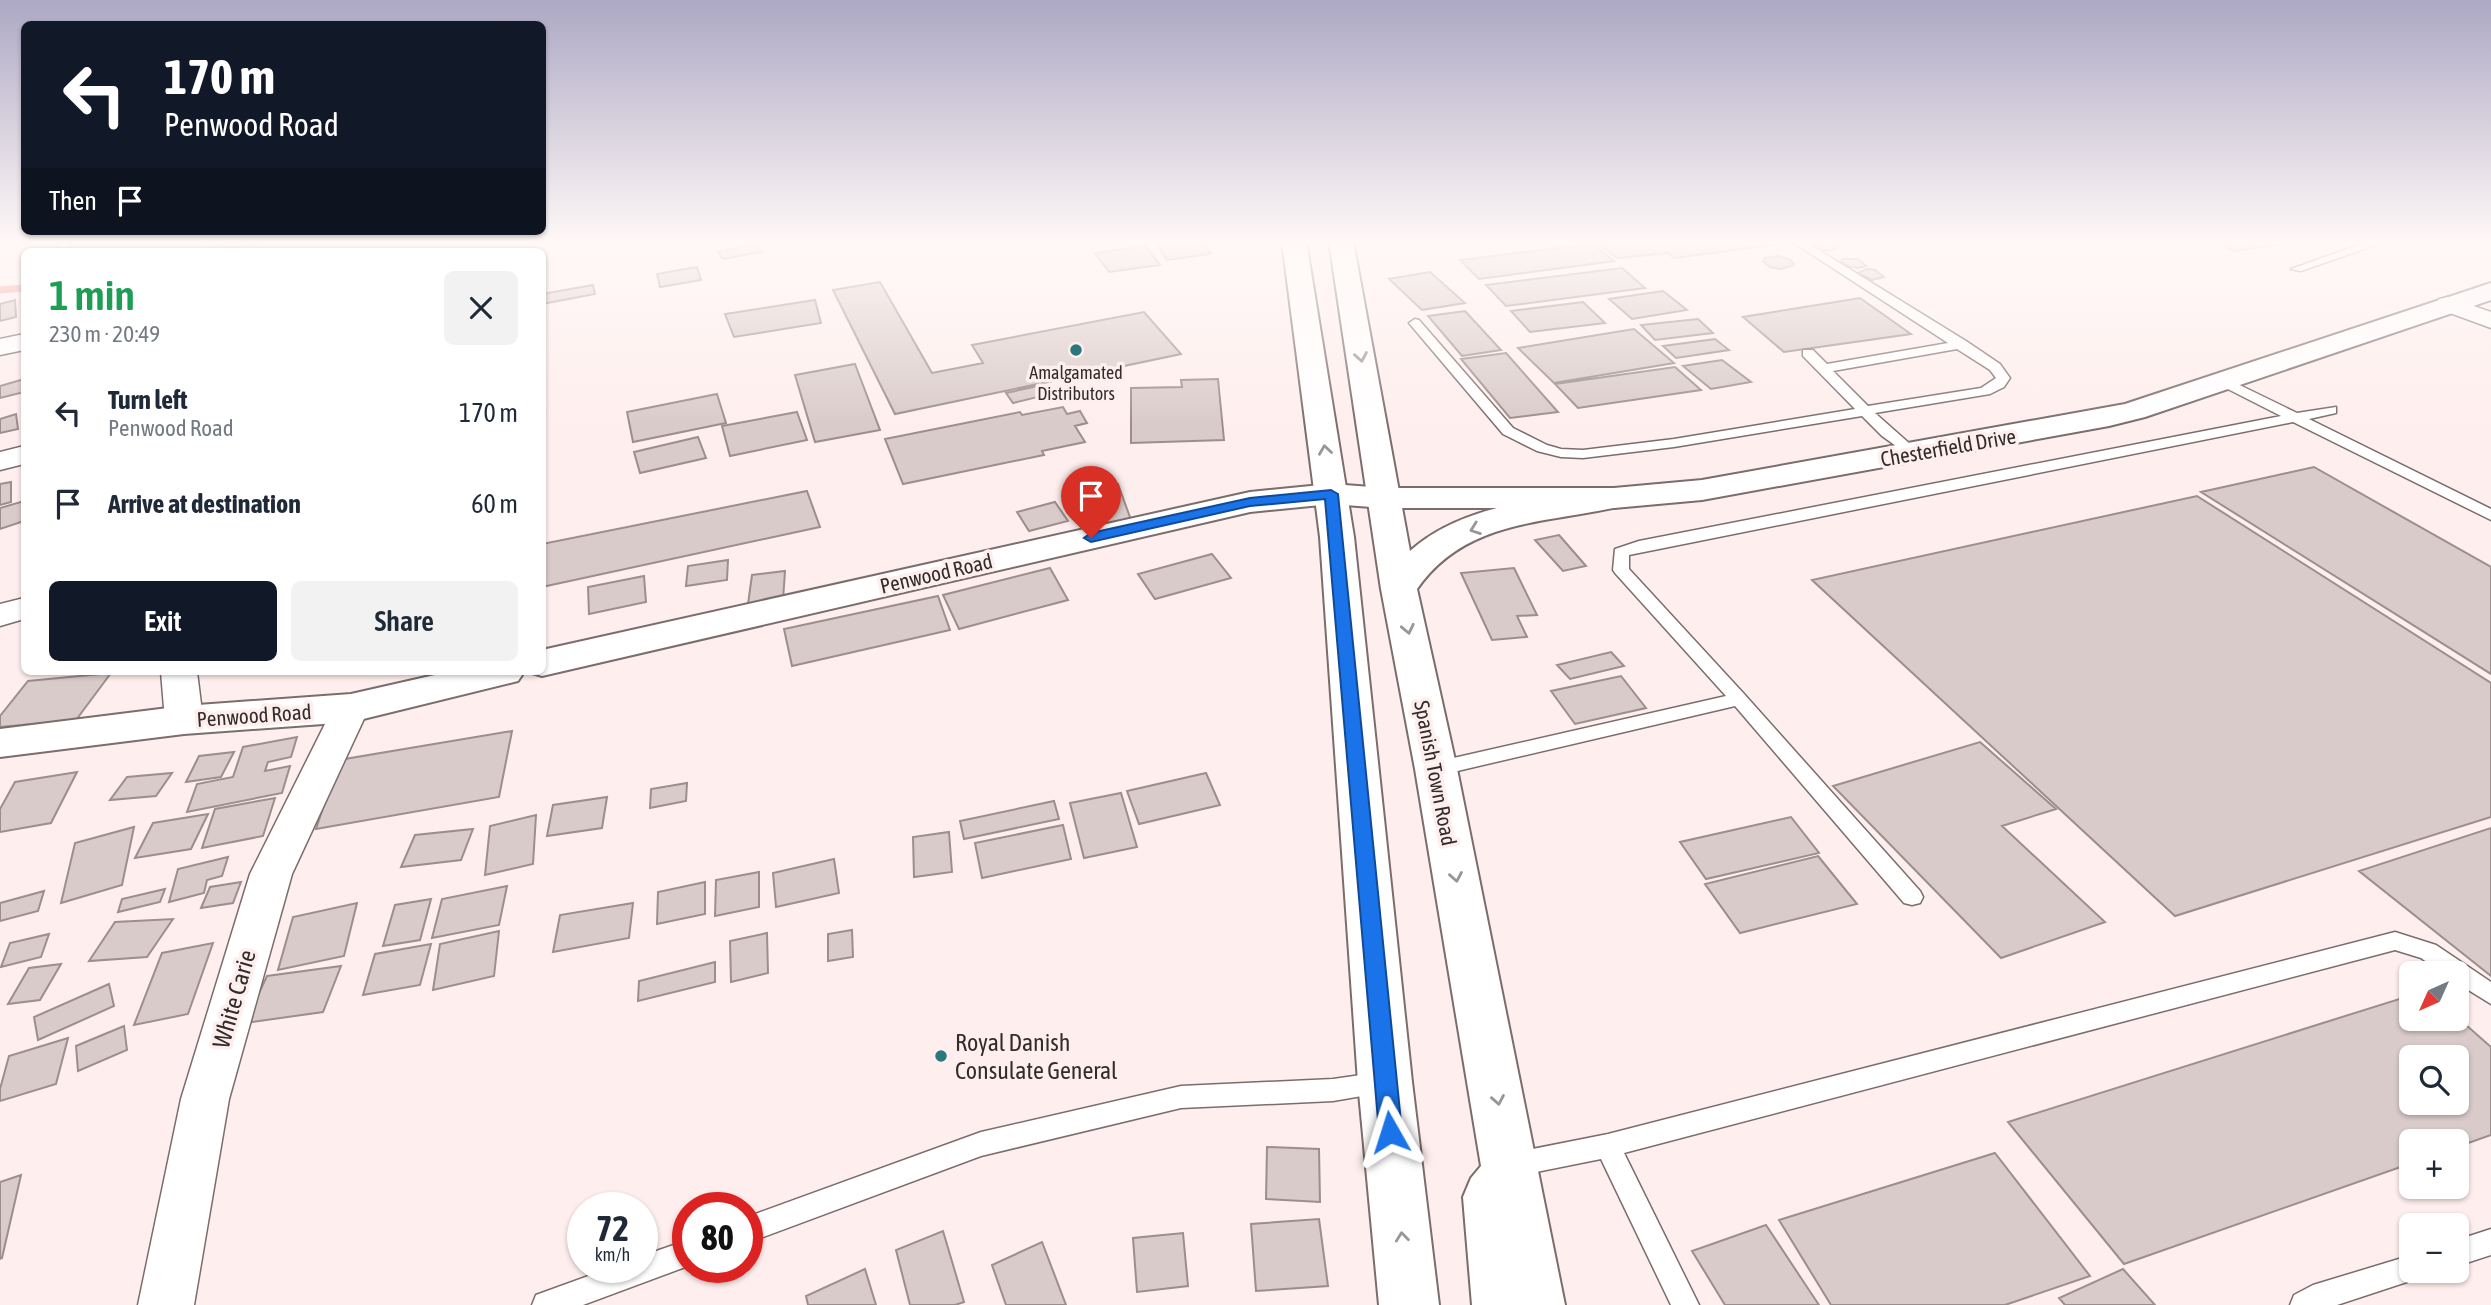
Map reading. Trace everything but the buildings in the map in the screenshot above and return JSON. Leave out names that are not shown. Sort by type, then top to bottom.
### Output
[{"type":"main road","points":[[1303,302],[1331,494],[1385,1082],[1409,1305]]},
{"type":"main road","name":"Spanish Town Road","points":[[1351,302],[1399,589],[1436,769],[1535,1305]]},
{"type":"main road","name":"Chesterfield Drive","points":[[1385,498],[1614,498],[1702,490],[1913,454],[2134,411],[2455,302]]},
{"type":"main road","name":"Penwood Road","points":[[546,662],[1250,502],[1331,494],[1385,498]]},
{"type":"main road","points":[[1399,589],[1419,561],[1435,548],[1459,535],[1514,517],[1614,498]]},
{"type":"main road","name":"Penwood Road","points":[[0,743],[184,720],[351,708],[491,675]]},
{"type":"main road","points":[[1502,1305],[1491,1197],[1510,1166]]},
{"type":"street","points":[[2448,304],[2491,321]]},
{"type":"street","points":[[0,347],[21,343]]},
{"type":"street","points":[[0,461],[21,456]]},
{"type":"street","points":[[0,615],[21,609]]},
{"type":"street","points":[[179,675],[184,720]]},
{"type":"street","name":"White Carie","points":[[166,1305],[205,1099],[271,874],[351,708]]},
{"type":"lane","points":[[1415,323],[1508,431],[1524,441],[1562,453],[1583,454],[1674,443],[1984,391],[1999,384],[2003,378],[1995,367],[1893,302]]},
{"type":"lane","points":[[1823,369],[1961,344]]},
{"type":"lane","points":[[1808,353],[1913,454]]},
{"type":"lane","points":[[2223,381],[2491,515]]},
{"type":"lane","points":[[1912,897],[1739,699],[1621,570],[1621,552],[1653,543],[2331,410]]},
{"type":"lane","points":[[2474,507],[2491,502]]},
{"type":"lane","points":[[1436,769],[1739,699]]},
{"type":"lane","points":[[1510,1166],[1608,1146],[2395,941],[2428,951],[2491,995]]},
{"type":"lane","points":[[763,1224],[981,1144],[1141,1106],[1181,1097],[1333,1090],[1385,1082]]},
{"type":"lane","points":[[1608,1146],[1685,1305]]},
{"type":"lane","points":[[2469,1249],[2491,1242]]},
{"type":"lane","points":[[546,1305],[672,1258]]},
{"type":"lane","points":[[2304,1305],[2313,1299],[2399,1272]]},
{"type":"place","name":"Amalgamated Distributors","points":[[1076,350]]},
{"type":"place","name":"Royal Danish Consulate General","points":[[941,1056]]},
{"type":"route","points":[[1091,538],[1250,502],[1331,494],[1390,1132]]}]
